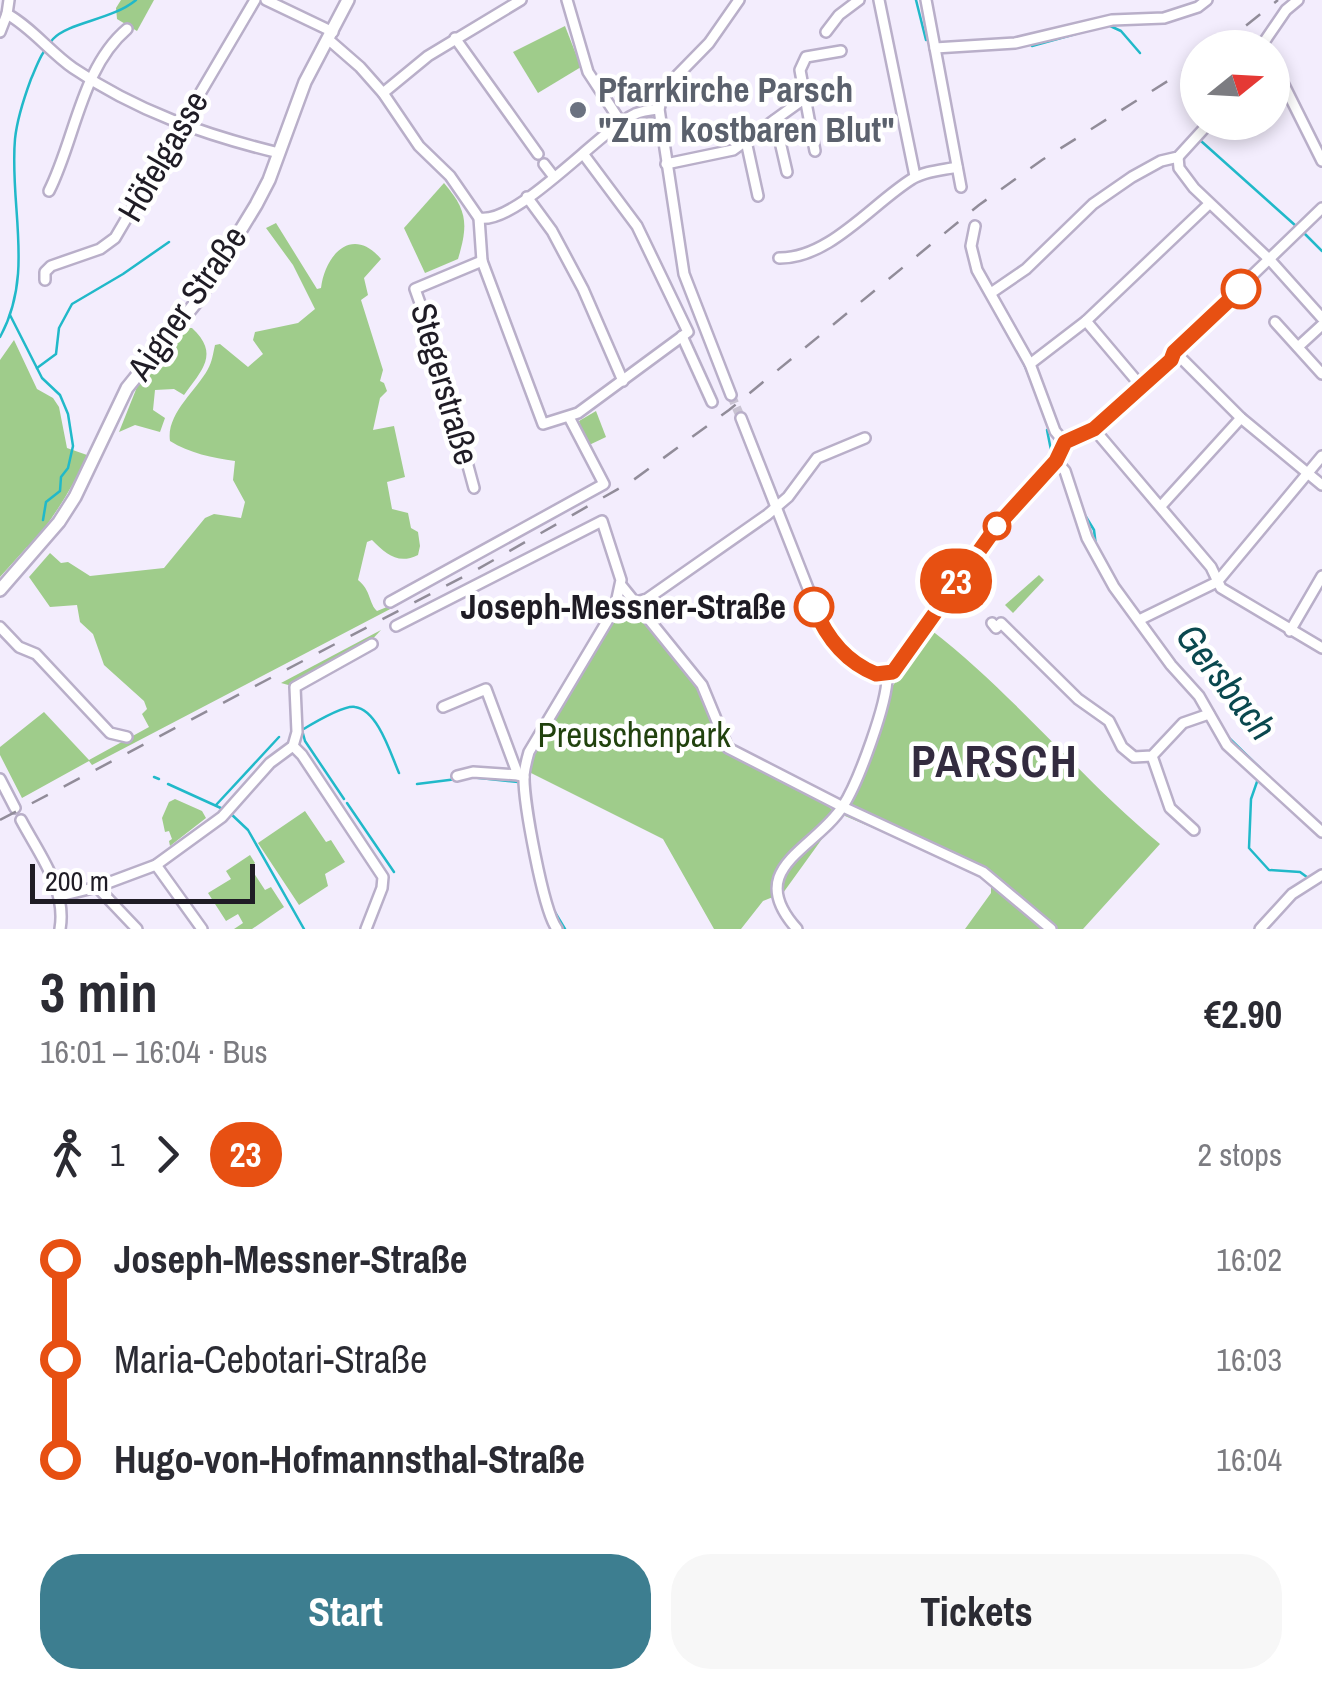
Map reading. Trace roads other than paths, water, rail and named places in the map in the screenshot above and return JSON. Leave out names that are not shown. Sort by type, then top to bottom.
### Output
[{"type":"main road","name":"Aigner Straße","points":[[0,590],[67,510],[126,388],[198,300],[264,192],[301,92],[348,0]]},
{"type":"street","points":[[0,32],[11,0]]},
{"type":"street","name":"Höfelgasse","points":[[45,280],[50,266],[116,238],[255,0]]},
{"type":"street","points":[[266,0],[331,36],[383,93],[419,146],[450,176],[479,218],[482,260],[542,424],[569,416],[685,334]]},
{"type":"street","points":[[383,93],[428,56],[521,0]]},
{"type":"street","points":[[567,0],[588,72],[622,124]]},
{"type":"street","points":[[731,395],[684,274],[658,110],[666,88],[709,43],[739,0]]},
{"type":"street","points":[[826,32],[839,15],[859,0]]},
{"type":"street","points":[[880,0],[914,176]]},
{"type":"street","points":[[926,0],[961,187]]},
{"type":"street","points":[[935,48],[1015,43],[1112,20],[1164,18],[1207,0]]},
{"type":"street","points":[[1273,30],[1298,0]]},
{"type":"street","points":[[7,14],[46,48],[140,108],[180,125],[279,153]]},
{"type":"street","points":[[49,191],[73,121],[111,46],[127,29]]},
{"type":"street","points":[[455,38],[554,177]]},
{"type":"street","points":[[815,150],[800,70],[806,58],[841,51]]},
{"type":"street","points":[[666,164],[733,150],[805,98],[844,90]]},
{"type":"street","points":[[1290,98],[1322,161]]},
{"type":"street","points":[[479,218],[490,219],[527,197],[636,114],[658,110]]},
{"type":"street","points":[[775,120],[787,172]]},
{"type":"street","points":[[622,124],[660,124]]},
{"type":"street","points":[[1194,140],[1178,157],[1182,174],[1270,260],[1322,321],[1298,347]]},
{"type":"street","points":[[746,141],[758,196]]},
{"type":"street","points":[[584,154],[637,226],[712,402]]},
{"type":"street","points":[[991,294],[1026,269],[1093,204],[1132,177],[1161,161],[1178,157]]},
{"type":"street","points":[[779,258],[792,258],[843,234],[914,176],[957,167]]},
{"type":"street","points":[[527,197],[552,232],[583,289],[623,381]]},
{"type":"street","points":[[1030,364],[1086,321],[1210,204]]},
{"type":"street","points":[[740,418],[828,634],[840,650],[865,670],[887,674],[900,666],[1008,512],[1056,461],[1065,442],[1094,429],[1171,360],[1174,352],[1322,208]]},
{"type":"street","points":[[974,226],[974,261],[1030,364],[1055,431],[1065,442]]},
{"type":"street","name":"Stegerstraße","points":[[474,488],[436,348],[415,289],[482,260]]},
{"type":"street","points":[[1086,321],[1142,386]]},
{"type":"street","points":[[1275,322],[1322,374]]},
{"type":"street","points":[[1174,352],[1240,418],[1322,486]]},
{"type":"street","points":[[390,602],[604,484],[569,416]]},
{"type":"street","points":[[1161,506],[1240,418]]},
{"type":"street","points":[[1094,429],[1212,567],[1220,588],[1322,648]]},
{"type":"street","points":[[615,608],[628,602],[636,604],[778,506],[817,458],[865,438]]},
{"type":"street","points":[[1143,618],[1217,582],[1322,456]]},
{"type":"street","points":[[1056,461],[1065,471],[1098,561],[1143,618],[1227,745],[1320,826]]},
{"type":"street","points":[[396,626],[602,521],[621,585],[702,685],[728,748],[983,872],[1051,929]]},
{"type":"street","points":[[1290,631],[1322,576]]},
{"type":"street","points":[[521,776],[529,752],[615,608],[621,585]]},
{"type":"street","points":[[992,623],[996,628],[1000,623],[1078,700],[1110,721],[1128,754],[1152,756],[1183,723],[1210,714]]},
{"type":"street","points":[[0,627],[19,647],[36,654],[110,732],[126,737]]},
{"type":"street","points":[[60,896],[156,865],[222,817],[270,763],[293,746],[297,732],[296,687],[372,644]]},
{"type":"street","points":[[797,929],[779,908],[778,881],[798,851],[843,807],[884,708],[887,674]]},
{"type":"street","points":[[443,707],[486,689],[521,776],[554,928]]},
{"type":"street","points":[[293,746],[383,877],[366,929]]},
{"type":"street","points":[[1152,756],[1170,808],[1194,830]]},
{"type":"street","points":[[456,776],[473,772],[521,776]]},
{"type":"street","points":[[0,779],[14,808]]},
{"type":"street","points":[[21,820],[60,896],[60,929]]},
{"type":"street","points":[[156,865],[202,929]]},
{"type":"street","points":[[1260,929],[1292,894],[1315,879]]},
{"type":"street","points":[[97,887],[137,929]]},
{"type":"waterway","points":[[0,337],[16,289],[19,264],[15,139],[31,79],[46,48],[60,33],[136,0]]},
{"type":"waterway","name":"Gersbach","points":[[916,0],[926,40]]},
{"type":"waterway","points":[[1032,46],[1108,25],[1121,31],[1140,53]]},
{"type":"waterway","points":[[1201,141],[1296,226]]},
{"type":"waterway","points":[[1302,231],[1322,251]]},
{"type":"waterway","points":[[37,368],[56,354],[59,328],[72,304],[169,242]]},
{"type":"waterway","name":"Gersbach","points":[[976,277],[990,302]]},
{"type":"waterway","points":[[10,315],[42,378],[60,395],[68,414],[73,446],[68,468],[61,477],[60,491],[46,502],[43,520]]},
{"type":"waterway","name":"Gersbach","points":[[1024,364],[1035,390]]},
{"type":"waterway","name":"Gersbach","points":[[1038,399],[1041,407]]},
{"type":"waterway","name":"Gersbach","points":[[1047,430],[1051,450]]},
{"type":"waterway","name":"Gersbach","points":[[1083,512],[1094,530],[1096,546]]},
{"type":"waterway","name":"Gersbach","points":[[1128,599],[1177,665]]},
{"type":"waterway","points":[[344,799],[305,741],[302,730],[328,716],[350,707],[363,710],[383,734],[399,773]]},
{"type":"waterway","name":"Gersbach","points":[[1227,736],[1260,768]]},
{"type":"waterway","points":[[216,805],[279,737]]},
{"type":"waterway","name":"Gersbach","points":[[1259,776],[1251,799],[1249,848],[1269,870],[1300,872],[1311,880]]},
{"type":"waterway","points":[[154,777],[159,779]]},
{"type":"waterway","points":[[470,777],[518,782]]},
{"type":"waterway","points":[[417,784],[457,779]]},
{"type":"waterway","points":[[168,784],[223,809]]},
{"type":"waterway","points":[[347,803],[394,872]]},
{"type":"waterway","points":[[230,813],[248,830],[304,929]]},
{"type":"waterway","points":[[553,909],[565,929]]},
{"type":"tunnel","points":[[731,395],[741,418]]},
{"type":"railway","points":[[1240,30],[1278,0]]},
{"type":"railway","points":[[0,820],[478,569],[632,481],[729,410],[979,205],[1042,160],[1180,73]]},
{"type":"place","name":"Pfarrkirche Parsch \"Zum kostbaren Blut\"","points":[[578,110]]},
{"type":"place","name":"Joseph-Messner-Straße","points":[[814,607]]},
{"type":"district","name":"PARSCH","points":[[995,761]]},
{"type":"park label","name":"Preuschenpark","points":[[634,735]]}]
